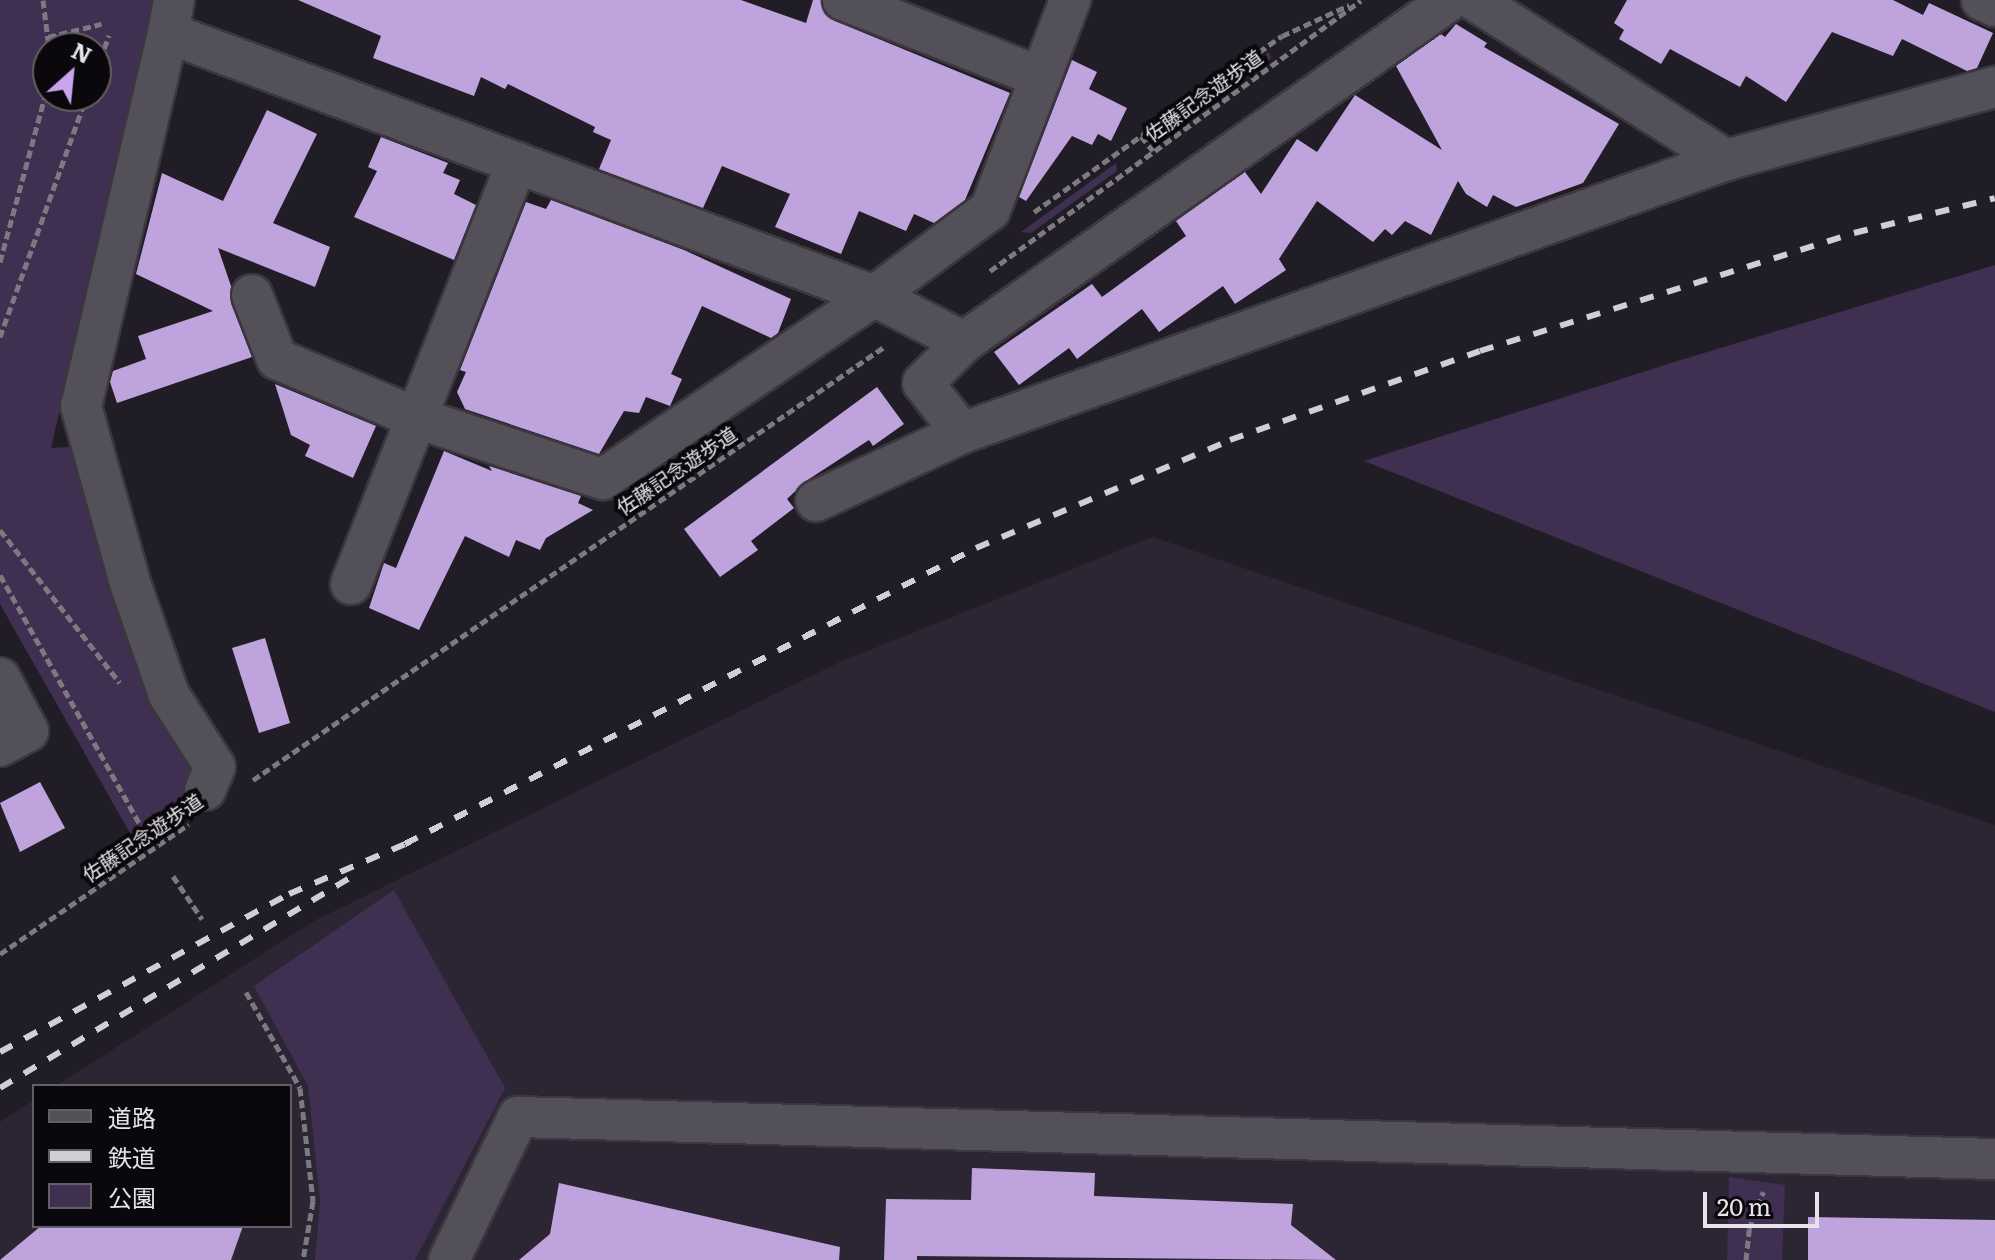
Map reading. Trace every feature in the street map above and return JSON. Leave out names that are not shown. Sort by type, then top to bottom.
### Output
[{"type":"street","points":[[843,0],[1041,77]]},
{"type":"street","points":[[252,295],[277,359],[414,417],[603,479],[874,296],[990,210],[1070,0]]},
{"type":"street","points":[[962,433],[923,383],[964,342],[1450,0]]},
{"type":"street","points":[[1474,0],[1726,160]]},
{"type":"street","points":[[1982,0],[1995,6]]},
{"type":"street","points":[[201,804],[215,767],[169,695],[130,583],[81,406],[171,17],[517,163],[874,296],[964,342]]},
{"type":"street","points":[[816,501],[962,433],[1726,160],[1995,87]]},
{"type":"street","points":[[351,584],[414,417],[517,163]]},
{"type":"street","points":[[0,678],[28,731],[0,746]]},
{"type":"street","points":[[449,1260],[518,1117],[1995,1159]]},
{"type":"path","points":[[43,0],[47,32]]},
{"type":"path","points":[[1023,220],[1282,36],[1360,0]]},
{"type":"path","name":"佐藤記念遊歩道","points":[[986,274],[1360,0]]},
{"type":"path","points":[[68,32],[101,24]]},
{"type":"path","points":[[0,262],[41,112]]},
{"type":"path","points":[[0,337],[81,112]]},
{"type":"path","points":[[1141,136],[1153,152]]},
{"type":"path","name":"佐藤記念遊歩道","points":[[250,782],[922,320]]},
{"type":"path","points":[[0,530],[122,686]]},
{"type":"path","points":[[0,575],[142,828]]},
{"type":"path","name":"佐藤記念遊歩道","points":[[0,954],[201,804]]},
{"type":"path","points":[[173,876],[202,919]]},
{"type":"path","points":[[246,992],[300,1088],[313,1201],[303,1260]]},
{"type":"path","points":[[1746,1260],[1749,1229],[1766,1183]]},
{"type":"shaded area","points":[[1153,537],[1995,825],[1995,1260],[0,1260],[0,1122],[32,1101],[32,1228],[292,1228],[292,1084],[59,1084],[314,921],[840,662]]},
{"type":"green space","points":[[0,0],[155,0],[51,448],[82,446],[204,770],[201,807],[139,849],[0,604]]},
{"type":"green space","points":[[1269,52],[1271,58],[1169,126],[1169,123]]},
{"type":"green space","points":[[1116,163],[1117,171],[1031,233],[1021,232]]},
{"type":"green space","points":[[1995,265],[1995,712],[1364,461],[1671,363]]},
{"type":"green space","points":[[394,890],[505,1088],[415,1260],[315,1260],[320,1201],[308,1086],[254,986]]},
{"type":"green space","points":[[1729,1177],[1785,1185],[1782,1260],[1727,1260]]},
{"type":"building","points":[[298,0],[741,0],[806,23],[813,0],[821,0],[825,14],[835,21],[1010,93],[965,200],[934,223],[914,214],[906,231],[859,211],[841,254],[775,227],[790,194],[722,166],[703,208],[599,169],[611,140],[593,132],[595,127],[508,84],[505,89],[481,77],[474,96],[373,58],[381,36]]},
{"type":"building","points":[[1627,0],[1893,0],[1923,15],[1929,3],[1993,33],[1977,68],[1967,71],[1902,39],[1893,56],[1832,32],[1786,102],[1746,76],[1740,87],[1670,49],[1661,64],[1619,39],[1624,30],[1614,23]]},
{"type":"building","points":[[1456,24],[1487,43],[1484,47],[1619,124],[1583,183],[1516,207],[1493,195],[1487,207],[1466,194],[1458,181],[1431,235],[1405,221],[1392,235],[1385,229],[1373,242],[1317,201],[1279,259],[1286,270],[1235,304],[1223,286],[1159,332],[1142,309],[1077,359],[1069,348],[1019,385],[994,352],[1092,284],[1102,297],[1186,236],[1176,221],[1245,172],[1261,194],[1297,139],[1317,152],[1355,95],[1442,150],[1396,66],[1441,34],[1445,37]]},
{"type":"building","points":[[1072,60],[1097,72],[1089,89],[1127,108],[1111,141],[1098,134],[1092,145],[1072,136],[1026,201],[1019,197]]},
{"type":"building","points":[[267,110],[317,134],[273,223],[330,247],[315,287],[218,248],[231,286],[231,303],[252,357],[117,403],[110,382],[113,371],[146,359],[138,336],[213,311],[136,274],[162,173],[223,201]]},
{"type":"building","points":[[381,137],[448,163],[443,173],[460,180],[454,194],[476,205],[454,260],[354,217],[377,171],[368,167]]},
{"type":"building","points":[[551,200],[684,250],[791,299],[778,333],[771,338],[702,306],[671,374],[682,379],[670,406],[646,397],[639,413],[624,411],[599,454],[465,409],[457,392],[466,372],[460,370],[526,202],[546,209]]},
{"type":"building","points":[[275,384],[376,426],[353,478],[305,456],[310,445],[291,435]]},
{"type":"building","points":[[877,387],[904,424],[873,446],[869,440],[806,481],[787,499],[794,508],[751,541],[758,550],[720,577],[684,529]]},
{"type":"building","points":[[444,451],[492,471],[489,466],[581,496],[578,503],[593,510],[546,538],[540,550],[516,540],[509,557],[465,536],[419,630],[369,608],[384,563],[396,568]]},
{"type":"building","points":[[265,638],[290,723],[259,733],[232,648]]},
{"type":"building","points":[[40,782],[65,828],[20,852],[0,803]]},
{"type":"building","points":[[972,1168],[1095,1173],[1094,1196],[1293,1204],[1291,1225],[1336,1260],[917,1256],[917,1260],[884,1260],[886,1199],[971,1200]]},
{"type":"building","points":[[559,1183],[840,1247],[839,1260],[519,1260],[550,1234]]},
{"type":"building","points":[[1808,1217],[1995,1220],[1995,1260],[1808,1260]]},
{"type":"building","points":[[39,1228],[242,1228],[231,1260],[0,1260]]},
{"type":"railway","points":[[0,1052],[289,894],[405,844],[976,548],[1230,440],[1480,351],[1854,233],[1995,198]]},
{"type":"railway","points":[[0,1088],[358,873]]}]
